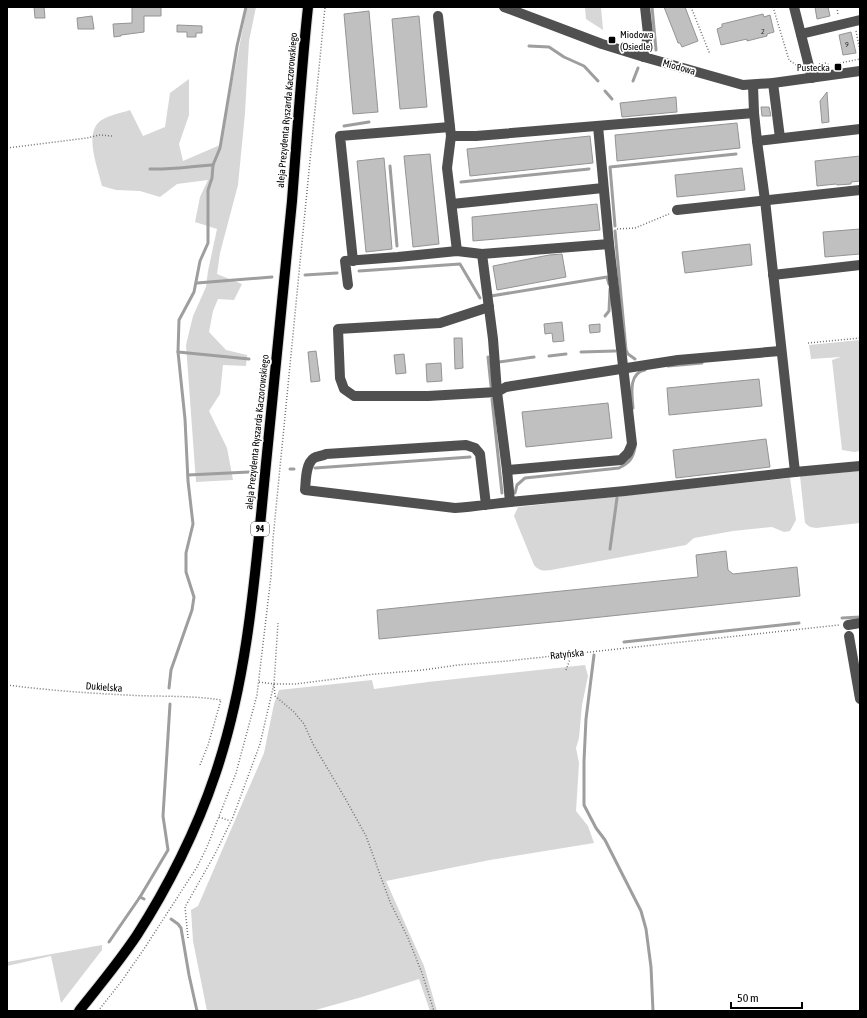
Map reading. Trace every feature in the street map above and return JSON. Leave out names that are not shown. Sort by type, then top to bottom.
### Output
[{"type":"main road","name":"aleja Prezydenta Ryszarda Kaczorowskiego","points":[[79,1011],[112,970],[137,935],[166,885],[189,839],[215,775],[233,712],[246,649],[256,563],[292,200],[299,98],[308,7]]},
{"type":"street","name":"Miodowa","points":[[504,7],[595,42],[736,83],[753,85],[860,71]]},
{"type":"street","points":[[644,57],[648,34],[645,7]]},
{"type":"street","points":[[794,7],[812,78]]},
{"type":"street","points":[[438,16],[450,131],[447,168],[457,251]]},
{"type":"street","points":[[801,34],[857,21]]},
{"type":"street","points":[[773,83],[780,138]]},
{"type":"street","points":[[753,85],[757,141],[765,200],[794,472]]},
{"type":"street","points":[[353,260],[340,136],[450,131],[476,136],[754,112]]},
{"type":"street","points":[[507,470],[621,460],[628,453],[632,444],[603,188],[598,126]]},
{"type":"street","points":[[757,141],[860,129]]},
{"type":"street","points":[[452,204],[603,188]]},
{"type":"street","points":[[677,210],[860,190]]},
{"type":"street","points":[[348,285],[345,261],[457,251],[482,254],[609,244]]},
{"type":"street","points":[[482,254],[510,502]]},
{"type":"street","points":[[773,275],[860,265]]},
{"type":"street","points":[[489,307],[440,323],[338,328],[340,378],[344,389],[354,396],[428,396],[497,392],[506,387],[678,360],[780,351]]},
{"type":"street","points":[[486,505],[480,454],[475,448],[466,445],[326,454],[314,458],[310,462],[307,471],[305,490],[455,508],[624,492],[794,472],[860,466]]},
{"type":"street","points":[[848,624],[860,623]]},
{"type":"street","points":[[849,636],[860,699]]},
{"type":"path","points":[[319,7],[325,7]]},
{"type":"path","points":[[695,7],[691,8],[709,52],[712,53]]},
{"type":"path","points":[[773,7],[788,60],[800,67]]},
{"type":"path","points":[[857,21],[860,51]]},
{"type":"path","points":[[838,63],[860,59]]},
{"type":"path","points":[[817,64],[825,63],[831,65]]},
{"type":"path","points":[[7,148],[87,138],[99,135],[112,136]]},
{"type":"path","points":[[608,232],[620,229],[635,228],[677,210]]},
{"type":"path","points":[[808,343],[860,338]]},
{"type":"path","points":[[278,623],[274,684],[275,696],[294,712],[304,724],[319,756],[366,836],[390,902],[408,938],[422,973],[434,1011]]},
{"type":"path","name":"Ratyńska","points":[[259,682],[294,684],[458,665],[848,624]]},
{"type":"path","points":[[566,670],[572,654]]},
{"type":"path","points":[[188,938],[185,907],[231,821],[260,744],[274,684]]},
{"type":"path","name":"Dukielska","points":[[7,685],[126,695],[200,697],[221,700],[208,746],[200,765]]},
{"type":"path","points":[[219,817],[231,821]]},
{"type":"shaded area","points":[[247,7],[256,7],[249,41],[245,113],[238,185],[220,253],[217,274],[242,284],[234,300],[218,299],[213,311],[209,332],[226,350],[247,355],[246,366],[223,365],[220,394],[209,411],[227,448],[233,480],[196,482],[186,345],[193,316],[206,287],[217,229],[195,222],[200,197],[208,180],[177,184],[160,197],[140,191],[116,190],[102,186],[92,145],[94,129],[98,123],[109,117],[130,110],[143,136],[165,127],[170,93],[189,79],[189,115],[179,144],[183,161],[220,145]]},
{"type":"shaded area","points":[[585,7],[601,7],[603,30],[586,19]]},
{"type":"shaded area","points":[[860,340],[860,451],[854,452],[842,450],[832,360],[841,357],[811,359],[809,345]]},
{"type":"shaded area","points":[[860,471],[860,523],[816,528],[810,527],[805,523],[800,476]]},
{"type":"shaded area","points":[[790,478],[796,520],[790,531],[784,532],[772,527],[733,531],[694,538],[686,545],[551,570],[542,570],[534,565],[514,516],[518,507]]},
{"type":"shaded area","points":[[585,665],[588,676],[582,705],[579,738],[576,748],[579,763],[576,811],[588,826],[594,843],[490,860],[386,881],[424,966],[437,1011],[430,1011],[419,979],[312,1011],[207,1011],[193,941],[191,910],[198,906],[264,753],[274,704],[279,690],[372,680],[374,689]]},
{"type":"shaded area","points":[[102,945],[102,950],[61,1003],[51,956],[7,966],[7,962]]},
{"type":"building","points":[[34,7],[44,7],[45,18],[35,18]]},
{"type":"building","points":[[132,7],[161,7],[161,16],[144,16],[144,32],[114,37],[113,24],[132,23]]},
{"type":"building","points":[[664,7],[685,7],[698,41],[682,47],[680,43],[678,43]]},
{"type":"building","points":[[815,7],[828,7],[830,16],[817,19]]},
{"type":"building","points":[[369,11],[378,112],[353,114],[344,14]]},
{"type":"building","points":[[763,14],[764,17],[770,15],[774,32],[767,34],[767,36],[747,41],[747,39],[721,45],[717,29],[722,27],[722,24]]},
{"type":"building","points":[[92,16],[94,29],[78,29],[77,18]]},
{"type":"building","points":[[419,16],[427,107],[400,109],[392,19]]},
{"type":"building","points":[[177,25],[202,26],[202,33],[196,33],[196,37],[187,37],[187,32],[177,32]]},
{"type":"building","points":[[851,32],[856,53],[843,55],[839,35]]},
{"type":"building","points":[[827,92],[829,122],[822,123],[820,101]]},
{"type":"building","points":[[676,97],[677,112],[622,117],[620,103]]},
{"type":"building","points":[[761,107],[769,107],[771,116],[762,116]]},
{"type":"building","points":[[737,123],[740,148],[617,161],[615,135]]},
{"type":"building","points":[[590,136],[593,163],[470,176],[467,149]]},
{"type":"building","points":[[430,154],[439,244],[413,247],[404,156]]},
{"type":"building","points":[[860,156],[860,181],[851,182],[851,184],[817,186],[815,161]]},
{"type":"building","points":[[384,158],[392,249],[366,252],[357,161]]},
{"type":"building","points":[[742,168],[745,190],[677,197],[675,175]]},
{"type":"building","points":[[597,204],[600,230],[473,241],[472,217]]},
{"type":"building","points":[[860,229],[860,254],[825,257],[823,232]]},
{"type":"building","points":[[750,244],[752,265],[685,273],[682,252]]},
{"type":"building","points":[[562,254],[566,277],[497,290],[493,266],[549,255]]},
{"type":"building","points":[[562,322],[564,341],[553,342],[552,333],[545,334],[544,324]]},
{"type":"building","points":[[600,324],[600,332],[590,333],[589,325]]},
{"type":"building","points":[[454,338],[462,338],[463,368],[455,369]]},
{"type":"building","points":[[316,351],[320,381],[311,382],[308,352]]},
{"type":"building","points":[[404,354],[406,373],[396,374],[394,355]]},
{"type":"building","points":[[441,363],[442,381],[427,382],[426,364]]},
{"type":"building","points":[[759,379],[762,406],[669,415],[667,388]]},
{"type":"building","points":[[608,403],[612,438],[526,447],[522,412]]},
{"type":"building","points":[[766,439],[770,467],[676,478],[673,450]]},
{"type":"building","points":[[726,551],[728,570],[733,574],[797,567],[800,596],[379,639],[377,610],[698,577],[696,555]]},
{"type":"waterway","points":[[169,688],[171,670],[192,610],[194,597],[186,572],[186,553],[193,524],[188,481],[185,419],[178,352],[179,320],[194,292],[200,261],[208,243],[208,190],[212,178],[213,165],[220,148],[237,46],[246,7]]},
{"type":"waterway","points":[[652,7],[656,50]]},
{"type":"waterway","points":[[529,46],[549,47],[564,57],[584,66],[598,81]]},
{"type":"waterway","points":[[633,81],[638,68]]},
{"type":"waterway","points":[[605,91],[612,99]]},
{"type":"waterway","points":[[344,126],[369,122]]},
{"type":"waterway","points":[[615,226],[610,167],[736,154]]},
{"type":"waterway","points":[[150,169],[213,165]]},
{"type":"waterway","points":[[390,166],[397,246]]},
{"type":"waterway","points":[[461,182],[589,169]]},
{"type":"waterway","points":[[615,231],[626,350],[628,354],[635,359]]},
{"type":"waterway","points":[[359,271],[460,264],[480,298]]},
{"type":"waterway","points":[[305,275],[337,273]]},
{"type":"waterway","points":[[197,283],[272,277]]},
{"type":"waterway","points":[[491,296],[607,277],[609,284]]},
{"type":"waterway","points":[[605,316],[609,311],[610,289]]},
{"type":"waterway","points":[[581,352],[615,351]]},
{"type":"waterway","points":[[178,352],[249,359]]},
{"type":"waterway","points":[[549,356],[566,354]]},
{"type":"waterway","points":[[488,357],[491,386]]},
{"type":"waterway","points":[[499,362],[534,357]]},
{"type":"waterway","points":[[668,366],[702,363]]},
{"type":"waterway","points":[[633,408],[633,380],[636,375],[645,370]]},
{"type":"waterway","points":[[492,399],[502,493]]},
{"type":"waterway","points":[[515,493],[517,485],[525,478],[619,468],[630,460],[635,447]]},
{"type":"waterway","points":[[315,468],[470,457]]},
{"type":"waterway","points":[[188,475],[249,472]]},
{"type":"waterway","points":[[610,549],[617,498]]},
{"type":"waterway","points":[[842,618],[860,617]]},
{"type":"waterway","points":[[624,642],[799,623]]},
{"type":"waterway","points":[[594,655],[586,719],[584,805],[596,828],[605,840],[641,911],[646,929],[651,967],[653,1011]]},
{"type":"waterway","points":[[144,899],[140,897],[168,850],[163,816],[170,704]]},
{"type":"waterway","points":[[109,942],[140,897]]},
{"type":"waterway","points":[[171,919],[181,928],[197,1011]]},
{"type":"place","name":"Miodowa (Osiedle)","points":[[612,40]]},
{"type":"place","name":"Pustecka","points":[[838,67]]}]
